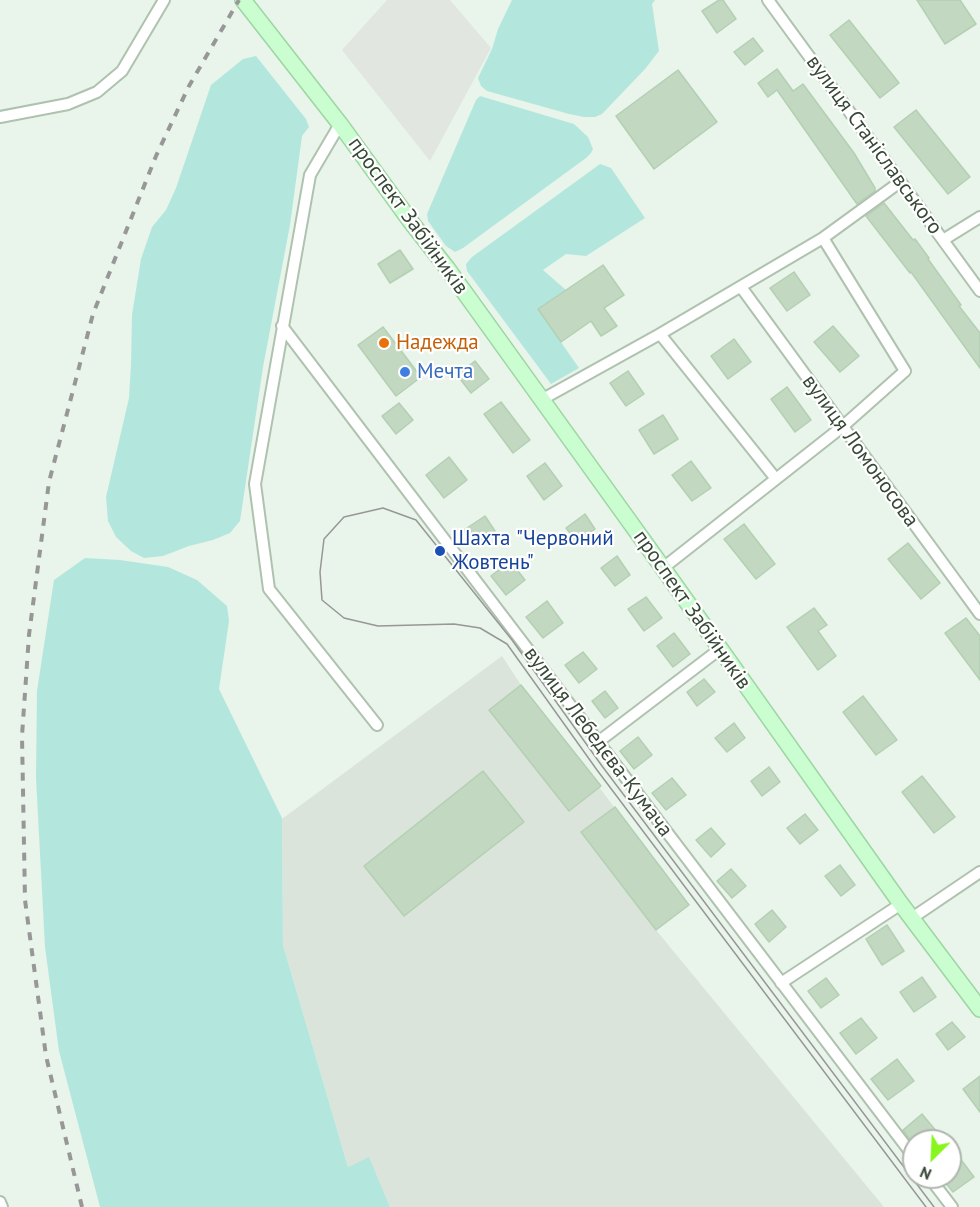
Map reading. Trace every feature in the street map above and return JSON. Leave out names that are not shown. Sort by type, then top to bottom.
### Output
[{"type":"main road","name":"проспект Забійників","points":[[243,0],[340,124],[447,268],[901,904],[980,1009]]},
{"type":"street","points":[[0,117],[68,104],[97,92],[122,71],[164,0]]},
{"type":"street","name":"вулиця Станіславського","points":[[768,0],[980,291]]},
{"type":"street","points":[[340,124],[310,175],[255,484],[270,589],[377,725]]},
{"type":"street","points":[[541,400],[660,334],[823,238],[900,182]]},
{"type":"street","points":[[942,240],[980,217]]},
{"type":"street","points":[[663,568],[842,427],[905,371],[823,238]]},
{"type":"street","name":"вулиця Ломоносова","points":[[741,287],[980,614]]},
{"type":"street","name":"вулиця Лебедєва-Кумача","points":[[282,326],[902,1141]]},
{"type":"street","points":[[660,334],[776,479]]},
{"type":"street","points":[[598,742],[720,649]]},
{"type":"street","points":[[912,918],[980,872]]},
{"type":"street","points":[[781,983],[901,904]]},
{"type":"street","points":[[938,1189],[952,1207]]},
{"type":"street","points":[[0,1202],[2,1207]]},
{"type":"shaded area","points":[[387,0],[450,0],[491,48],[430,161],[342,50]]},
{"type":"shaded area","points":[[512,0],[655,0],[652,4],[659,51],[602,114],[595,117],[569,114],[487,91],[481,86],[478,78]]},
{"type":"shaded area","points":[[256,56],[306,119],[309,127],[302,136],[290,225],[263,367],[240,521],[230,533],[213,540],[163,556],[144,558],[131,551],[116,537],[108,521],[106,497],[129,398],[132,315],[141,259],[152,227],[166,210],[176,188],[211,85],[243,59]]},
{"type":"shaded area","points":[[480,96],[574,124],[588,137],[593,149],[586,158],[455,252],[446,246],[428,221],[427,214],[476,100]]},
{"type":"shaded area","points":[[600,164],[611,168],[645,218],[586,256],[566,254],[543,270],[566,290],[538,309],[579,368],[551,384],[467,271],[466,264],[472,257]]},
{"type":"shaded area","points":[[85,558],[168,567],[197,580],[227,606],[229,621],[219,689],[282,818],[283,945],[348,1167],[369,1157],[390,1207],[100,1207],[59,1051],[45,947],[36,778],[37,691],[54,580]]},
{"type":"shaded area","points":[[502,656],[521,685],[689,905],[656,930],[884,1207],[390,1207],[369,1158],[348,1167],[283,945],[282,819]]},
{"type":"building","points":[[719,0],[723,0],[736,19],[717,33],[702,11]]},
{"type":"building","points":[[917,0],[960,0],[976,24],[945,44]]},
{"type":"building","points":[[849,20],[899,83],[880,98],[830,35]]},
{"type":"building","points":[[753,38],[763,51],[745,65],[734,52]]},
{"type":"building","points":[[777,69],[793,91],[803,84],[854,153],[875,188],[875,191],[857,204],[777,90],[768,97],[758,83]]},
{"type":"building","points":[[678,70],[717,122],[654,169],[616,116]]},
{"type":"building","points":[[916,110],[970,177],[948,194],[894,127]]},
{"type":"building","points":[[884,203],[913,240],[915,239],[961,305],[959,306],[980,333],[980,368],[911,272],[866,216]]},
{"type":"building","points":[[400,250],[413,269],[390,283],[378,264]]},
{"type":"building","points":[[603,265],[624,295],[604,308],[617,326],[601,336],[591,321],[561,342],[538,309]]},
{"type":"building","points":[[794,272],[810,295],[787,311],[770,288]]},
{"type":"building","points":[[833,326],[859,356],[840,372],[814,342]]},
{"type":"building","points":[[383,327],[421,377],[396,396],[358,345]]},
{"type":"building","points":[[734,339],[751,362],[728,379],[711,356]]},
{"type":"building","points":[[475,361],[489,379],[471,393],[457,375]]},
{"type":"building","points":[[628,371],[644,394],[626,406],[610,383]]},
{"type":"building","points":[[787,387],[811,420],[795,432],[771,399]]},
{"type":"building","points":[[501,402],[530,440],[513,453],[484,414]]},
{"type":"building","points":[[399,403],[413,420],[396,434],[382,416]]},
{"type":"building","points":[[663,415],[678,439],[654,454],[639,430]]},
{"type":"building","points":[[449,457],[467,480],[444,498],[426,475]]},
{"type":"building","points":[[691,461],[711,488],[692,501],[672,475]]},
{"type":"building","points":[[545,463],[562,486],[544,500],[527,476]]},
{"type":"building","points":[[585,514],[595,529],[577,542],[566,528]]},
{"type":"building","points":[[485,516],[495,531],[474,545],[464,530]]},
{"type":"building","points":[[744,524],[775,564],[756,579],[724,539]]},
{"type":"building","points":[[908,543],[940,583],[921,599],[888,559]]},
{"type":"building","points":[[617,556],[630,575],[615,586],[601,568]]},
{"type":"building","points":[[510,561],[525,580],[506,595],[491,576]]},
{"type":"building","points":[[646,597],[662,618],[644,631],[628,609]]},
{"type":"building","points":[[547,601],[563,623],[543,638],[526,617]]},
{"type":"building","points":[[814,608],[827,625],[818,631],[836,656],[818,670],[787,627]]},
{"type":"building","points":[[966,618],[980,636],[980,680],[945,633]]},
{"type":"building","points":[[674,633],[690,654],[673,667],[657,646]]},
{"type":"building","points":[[583,652],[597,669],[579,683],[565,665]]},
{"type":"building","points":[[704,679],[715,692],[697,706],[687,692]]},
{"type":"building","points":[[521,685],[601,786],[569,811],[489,710]]},
{"type":"building","points":[[605,691],[618,708],[605,718],[592,701]]},
{"type":"building","points":[[863,696],[897,740],[876,755],[843,712]]},
{"type":"building","points":[[734,723],[745,738],[727,752],[715,738]]},
{"type":"building","points":[[638,737],[652,755],[634,769],[620,751]]},
{"type":"building","points":[[769,767],[780,782],[762,796],[751,781]]},
{"type":"building","points":[[483,771],[524,822],[404,916],[364,866]]},
{"type":"building","points":[[922,776],[955,817],[934,833],[902,792]]},
{"type":"building","points":[[672,778],[686,795],[666,810],[652,793]]},
{"type":"building","points":[[615,807],[689,905],[656,930],[581,832]]},
{"type":"building","points":[[805,814],[818,830],[800,844],[787,828]]},
{"type":"building","points":[[711,828],[725,844],[711,857],[696,840]]},
{"type":"building","points":[[840,865],[855,885],[841,896],[825,876]]},
{"type":"building","points":[[731,869],[746,886],[732,898],[717,881]]},
{"type":"building","points":[[772,910],[786,927],[769,942],[755,924]]},
{"type":"building","points":[[887,925],[904,951],[882,965],[866,939]]},
{"type":"building","points":[[922,977],[936,997],[914,1012],[900,992]]},
{"type":"building","points":[[826,978],[839,995],[821,1008],[808,991]]},
{"type":"building","points":[[861,1018],[877,1038],[856,1054],[840,1033]]},
{"type":"building","points":[[952,1022],[965,1037],[948,1050],[936,1034]]},
{"type":"building","points":[[897,1059],[914,1081],[888,1100],[871,1079]]},
{"type":"building","points":[[980,1076],[980,1112],[963,1089]]},
{"type":"building","points":[[922,1114],[934,1129],[904,1129]]},
{"type":"building","points":[[962,1161],[974,1177],[962,1186]]},
{"type":"tram line","points":[[926,1207],[597,770],[507,644],[480,628],[454,624],[378,626],[344,618],[322,600],[320,572],[324,539],[344,517],[383,508],[416,520],[512,640],[602,766],[934,1207]]},
{"type":"railway","points":[[82,1207],[46,1056],[25,900],[22,736],[29,635],[49,482],[93,314],[156,156],[189,86],[239,0]]},
{"type":"place","name":"Надежда","points":[[384,343]]},
{"type":"place","name":"Мечта","points":[[405,372]]},
{"type":"place","name":"Шахта \"Червоний Жовтень\"","points":[[440,551]]}]
